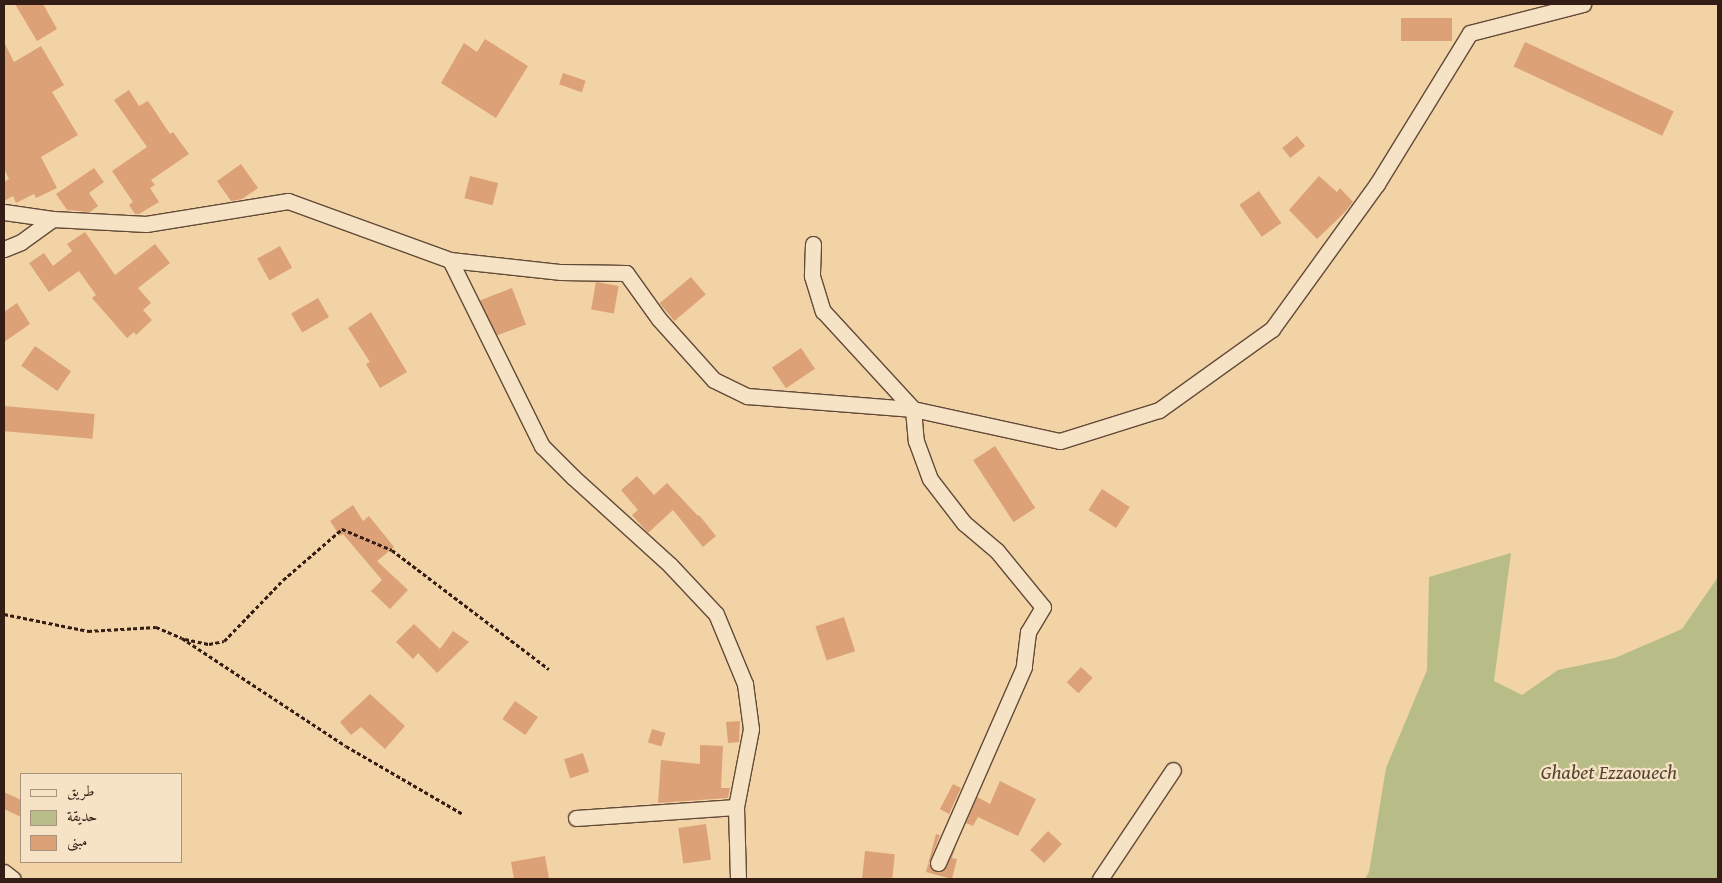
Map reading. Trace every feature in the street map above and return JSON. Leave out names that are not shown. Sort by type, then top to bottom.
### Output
[{"type":"street","points":[[4,212],[53,219],[146,224],[288,202],[450,260],[561,272],[626,272],[659,320],[714,380],[747,396],[913,409],[1060,441],[1159,410],[1272,329],[1378,184],[1470,33],[1583,4]]},
{"type":"street","points":[[4,249],[21,242],[53,219]]},
{"type":"street","points":[[813,244],[812,276],[823,310],[913,409],[916,441],[930,479],[964,523],[997,551],[1043,608],[1028,632],[1024,667],[938,862]]},
{"type":"street","points":[[450,260],[542,446],[573,478],[670,566],[716,614],[745,684],[751,729],[736,808],[738,879]]},
{"type":"street","points":[[1100,879],[1173,770]]},
{"type":"street","points":[[576,818],[736,808]]},
{"type":"street","points":[[4,872],[13,879]]},
{"type":"path","points":[[4,614],[88,631],[156,627],[182,638],[209,644],[224,641],[283,580],[342,529],[392,550],[549,669]]},
{"type":"path","points":[[182,638],[346,746],[463,814]]},
{"type":"green space","name":"Ghabet Ezzaouech","points":[[1511,553],[1494,681],[1522,695],[1558,670],[1615,658],[1682,629],[1718,577],[1718,879],[1365,879],[1369,872],[1386,768],[1427,670],[1429,577]]},
{"type":"building","points":[[15,4],[43,4],[57,29],[37,41]]},
{"type":"building","points":[[1401,18],[1452,18],[1452,41],[1401,41]]},
{"type":"building","points":[[485,39],[528,66],[496,118],[441,83],[464,43],[477,52]]},
{"type":"building","points":[[4,42],[14,62],[41,46],[64,85],[52,92],[78,135],[41,157],[57,188],[36,198],[34,194],[16,203],[13,196],[4,201],[4,182],[9,179],[4,169]]},
{"type":"building","points":[[1525,42],[1674,111],[1662,136],[1514,66]]},
{"type":"building","points":[[563,73],[586,81],[582,92],[559,84]]},
{"type":"building","points":[[129,90],[139,106],[148,101],[170,134],[173,132],[189,154],[151,180],[155,185],[150,188],[159,202],[139,214],[135,214],[129,205],[133,202],[112,171],[147,147],[114,100]]},
{"type":"building","points":[[1297,136],[1305,146],[1290,158],[1282,148]]},
{"type":"building","points":[[241,164],[258,188],[242,199],[231,201],[217,181]]},
{"type":"building","points":[[94,168],[104,182],[89,193],[98,206],[90,212],[67,210],[56,194]]},
{"type":"building","points":[[470,176],[498,183],[493,205],[464,198]]},
{"type":"building","points":[[1319,176],[1337,192],[1340,188],[1353,202],[1317,239],[1289,210]]},
{"type":"building","points":[[1259,191],[1281,223],[1262,237],[1239,205]]},
{"type":"building","points":[[85,232],[115,275],[155,244],[170,263],[138,288],[151,303],[143,310],[152,320],[136,335],[134,332],[127,338],[92,298],[96,295],[79,271],[49,292],[29,263],[44,253],[53,266],[72,251],[67,244]]},
{"type":"building","points":[[280,246],[292,268],[269,280],[257,259]]},
{"type":"building","points":[[691,277],[706,295],[674,321],[660,303]]},
{"type":"building","points":[[596,282],[619,286],[614,314],[591,310]]},
{"type":"building","points":[[512,288],[526,324],[494,337],[480,300]]},
{"type":"building","points":[[318,298],[329,317],[302,333],[291,314]]},
{"type":"building","points":[[17,303],[30,324],[4,342],[4,312]]},
{"type":"building","points":[[371,312],[407,372],[380,388],[366,364],[370,362],[348,328]]},
{"type":"building","points":[[35,346],[71,371],[57,391],[21,366]]},
{"type":"building","points":[[801,348],[815,369],[786,388],[772,368]]},
{"type":"building","points":[[4,406],[95,414],[92,439],[4,431]]},
{"type":"building","points":[[995,446],[1035,508],[1013,522],[973,460]]},
{"type":"building","points":[[637,476],[654,495],[667,483],[699,515],[716,536],[703,547],[673,510],[648,533],[632,515],[638,510],[621,490]]},
{"type":"building","points":[[1102,489],[1130,507],[1116,528],[1088,510]]},
{"type":"building","points":[[353,505],[363,521],[369,516],[394,547],[377,561],[408,590],[390,609],[371,591],[382,580],[343,534],[340,536],[330,521]]},
{"type":"building","points":[[844,617],[855,651],[827,661],[815,626]]},
{"type":"building","points":[[414,624],[440,649],[453,631],[469,642],[437,673],[418,653],[413,659],[396,642]]},
{"type":"building","points":[[1081,667],[1093,678],[1078,693],[1067,682]]},
{"type":"building","points":[[370,694],[405,726],[385,749],[361,727],[351,735],[340,722]]},
{"type":"building","points":[[515,701],[538,717],[525,735],[502,719]]},
{"type":"building","points":[[740,721],[739,742],[728,743],[726,722]]},
{"type":"building","points":[[652,729],[665,733],[661,746],[648,742]]},
{"type":"building","points":[[700,745],[723,746],[721,788],[730,788],[728,798],[658,803],[661,760],[700,764]]},
{"type":"building","points":[[583,753],[589,772],[570,778],[564,759]]},
{"type":"building","points":[[1000,781],[1036,799],[1018,836],[978,817],[973,826],[966,823],[977,797],[990,804]]},
{"type":"building","points":[[953,784],[961,788],[949,814],[940,809]]},
{"type":"building","points":[[4,792],[20,800],[20,817],[4,809]]},
{"type":"building","points":[[706,824],[711,860],[683,864],[678,828]]},
{"type":"building","points":[[1048,831],[1062,844],[1044,863],[1030,850]]},
{"type":"building","points":[[936,834],[940,835],[929,864],[934,871],[943,871],[956,846],[952,858],[957,859],[952,879],[926,872]]},
{"type":"building","points":[[865,851],[895,854],[892,879],[862,879]]},
{"type":"building","points":[[545,856],[549,879],[514,879],[511,862]]}]
